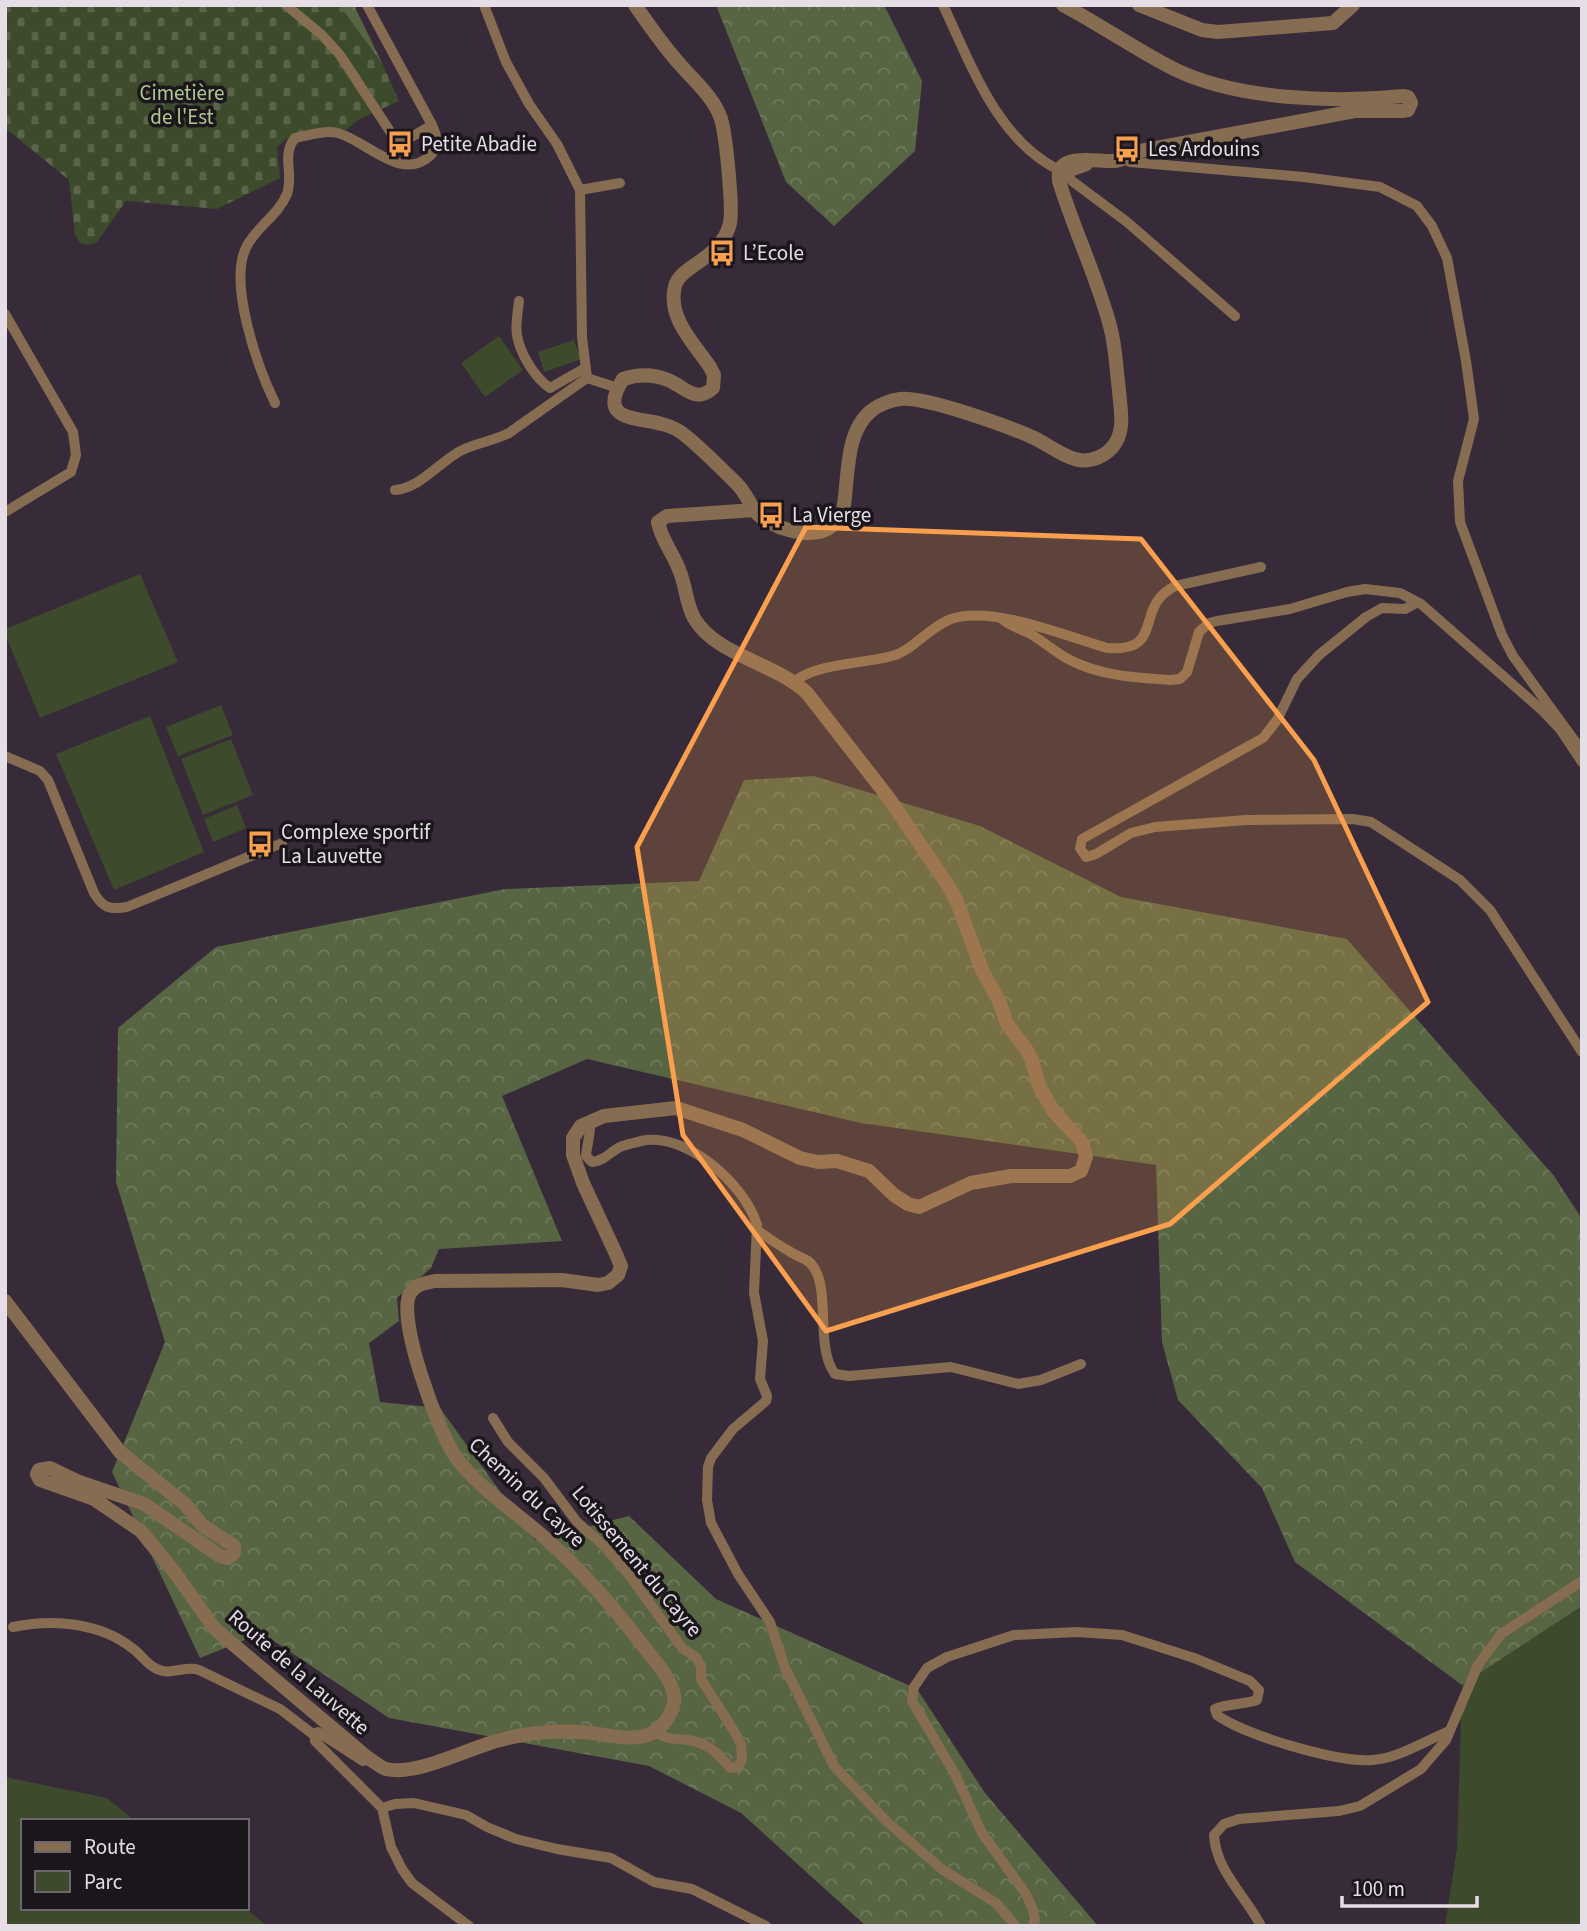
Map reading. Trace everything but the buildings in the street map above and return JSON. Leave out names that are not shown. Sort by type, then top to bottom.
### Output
[{"type":"street","points":[[286,5],[322,35],[340,55],[395,139],[408,139],[432,125]]},
{"type":"street","points":[[275,403],[254,356],[242,298],[240,262],[248,243],[278,211],[288,190],[289,145],[295,138],[335,132],[398,163],[412,164],[426,160],[436,150],[438,138],[432,125],[367,5]]},
{"type":"street","points":[[484,5],[506,62],[529,104],[557,144],[580,190],[586,373]]},
{"type":"street","points":[[635,5],[662,43],[713,102],[720,116],[724,129],[731,204],[730,223],[721,242],[681,276],[674,289],[676,315],[710,367],[714,375],[713,388],[701,396],[693,395],[668,380],[635,375],[623,379],[618,388],[616,404],[631,420],[660,423],[685,435],[738,486],[755,510],[772,523],[792,531],[819,532],[837,521],[843,511],[852,440],[863,419],[872,410],[892,400],[919,400],[969,415],[1031,437],[1074,459],[1094,459],[1102,456],[1116,443],[1121,425],[1121,411],[1111,330],[1073,226],[1059,181],[1059,170]]},
{"type":"street","points":[[943,5],[975,74],[1014,136],[1042,162],[1059,170]]},
{"type":"street","points":[[1059,170],[1069,162],[1082,159],[1116,161],[1140,151],[1355,111],[1408,110],[1411,101],[1404,96],[1316,98],[1227,89],[1174,69],[1063,5]]},
{"type":"street","points":[[1139,5],[1202,30],[1218,32],[1333,23],[1353,5]]},
{"type":"street","points":[[1126,158],[1130,162],[1304,177],[1380,187],[1417,206],[1432,226],[1447,258],[1474,419],[1458,481],[1460,522],[1508,646],[1538,693],[1569,729],[1582,751]]},
{"type":"street","points":[[1090,160],[1087,166],[1070,172],[1072,181],[1127,222],[1235,316]]},
{"type":"street","points":[[580,190],[620,183]]},
{"type":"street","points":[[519,301],[517,334],[521,349],[540,382],[550,388],[586,373],[618,388]]},
{"type":"street","points":[[5,314],[73,432],[76,455],[71,472],[5,512]]},
{"type":"street","points":[[395,490],[412,487],[472,445],[495,441],[509,433],[586,373]]},
{"type":"street","points":[[755,510],[667,516],[658,522],[680,572],[687,603],[695,620],[719,642],[795,681],[888,797],[957,902],[982,970],[999,1001],[1007,1024],[1027,1049],[1039,1086],[1063,1124],[1082,1142],[1086,1157],[1081,1171],[1070,1176],[1011,1176],[971,1182],[919,1207],[908,1205],[894,1195],[869,1171],[837,1161],[818,1162],[800,1158],[743,1130],[676,1108],[604,1116],[590,1121],[586,1156],[592,1162],[600,1161],[620,1147],[645,1140],[672,1143],[698,1154],[723,1174],[755,1216],[757,1230],[754,1293],[763,1341],[760,1378],[767,1396],[766,1401],[733,1429],[711,1458],[708,1467],[708,1514],[738,1574],[770,1622],[785,1668],[834,1766],[885,1821],[943,1870],[996,1903],[1016,1926]]},
{"type":"street","points":[[795,681],[808,673],[894,656],[949,620],[964,616],[1001,618],[1107,648],[1121,649],[1142,640],[1146,635],[1152,608],[1164,592],[1175,586],[1261,567]]},
{"type":"street","points":[[1001,618],[1008,625],[1027,632],[1068,659],[1093,670],[1171,680],[1180,678],[1187,672],[1199,632],[1209,623],[1290,609],[1365,589],[1401,593],[1412,597],[1416,603]]},
{"type":"street","points":[[1582,762],[1560,729],[1543,711],[1421,604],[1416,603],[1405,608],[1382,608],[1366,617],[1319,656],[1297,679],[1277,720],[1263,738],[1082,839],[1080,848],[1086,857],[1131,833],[1155,827],[1246,820],[1353,819],[1371,822],[1460,880],[1490,910],[1582,1052]]},
{"type":"street","points":[[5,756],[40,771],[48,780],[94,893],[105,907],[113,910],[127,907],[282,843]]},
{"type":"street","name":"Chemin du Cayre","points":[[590,1121],[581,1126],[573,1139],[573,1155],[621,1266],[618,1275],[608,1283],[598,1285],[562,1280],[435,1282],[420,1285],[411,1291],[407,1301],[407,1314],[423,1385],[441,1431],[456,1458],[582,1573],[629,1627],[667,1678],[674,1693],[674,1704],[668,1718],[655,1732]]},
{"type":"street","points":[[757,1230],[809,1262],[819,1278],[825,1353],[835,1374],[849,1376],[951,1367],[1018,1384],[1041,1380],[1081,1364]]},
{"type":"street","name":"Route de la Lauvette","points":[[5,1301],[120,1452],[178,1498],[202,1525],[234,1546],[234,1553],[228,1558],[220,1556],[155,1509],[50,1468],[39,1470],[37,1474],[40,1480],[94,1499],[141,1531],[215,1629],[368,1758]]},
{"type":"street","name":"Lotissement du Cayre","points":[[493,1418],[508,1442],[544,1478],[577,1522],[603,1545],[629,1575],[683,1649],[696,1657],[701,1666],[701,1679],[741,1745],[742,1759],[738,1767],[730,1768],[710,1748],[694,1741],[667,1739],[655,1732]]},
{"type":"street","points":[[1261,1926],[1218,1859],[1214,1835],[1224,1824],[1239,1819],[1339,1811],[1360,1806],[1421,1769],[1446,1740],[1478,1665],[1501,1634],[1582,1581]]},
{"type":"street","points":[[13,1627],[35,1622],[58,1622],[89,1628],[115,1636],[157,1669],[166,1672],[188,1668],[200,1670],[280,1709],[314,1735],[315,1741],[382,1808],[391,1847],[412,1883],[469,1926]]},
{"type":"street","points":[[1032,1926],[1035,1920],[1026,1894],[982,1833],[955,1774],[912,1701],[914,1687],[927,1668],[947,1657],[1013,1635],[1077,1632],[1122,1635],[1194,1658],[1250,1681],[1259,1690],[1257,1700],[1237,1706],[1222,1706],[1215,1709],[1217,1715],[1233,1725],[1304,1750],[1354,1760],[1374,1760],[1394,1755],[1449,1731]]},
{"type":"street","points":[[314,1735],[318,1732],[362,1761],[368,1758],[385,1769],[400,1769],[438,1763],[488,1744],[525,1735],[578,1731],[637,1738],[655,1732]]},
{"type":"street","points":[[382,1808],[395,1804],[427,1805],[466,1815],[516,1839],[611,1858],[654,1882],[692,1889],[766,1926]]},
{"type":"highlighted area","points":[[806,527],[1141,539],[1314,760],[1428,1002],[1170,1224],[826,1331],[683,1135],[637,847]]},
{"type":"green space","name":"Cimetière de l'Est","points":[[5,5],[339,5],[383,65],[399,101],[358,120],[346,130],[309,130],[292,136],[277,148],[280,178],[217,209],[126,201],[97,242],[88,245],[80,243],[75,235],[69,180],[5,128]]},
{"type":"green space","points":[[339,5],[354,5],[383,65]]},
{"type":"green space","points":[[716,5],[884,5],[922,81],[915,151],[834,226],[786,182]]},
{"type":"green space","points":[[499,336],[523,370],[485,397],[461,363]]},
{"type":"green space","points":[[574,340],[581,359],[544,372],[538,352]]},
{"type":"green space","points":[[140,574],[178,662],[40,718],[5,629]]},
{"type":"green space","points":[[221,705],[233,735],[178,756],[166,727]]},
{"type":"green space","points":[[150,716],[204,852],[114,890],[56,754]]},
{"type":"green space","points":[[231,739],[253,795],[203,815],[181,759]]},
{"type":"green space","points":[[814,776],[980,826],[1121,897],[1347,939],[1554,1176],[1582,1219],[1582,1606],[1462,1685],[1295,1562],[1262,1488],[1178,1400],[1162,1342],[1156,1165],[861,1123],[587,1059],[502,1096],[562,1241],[439,1249],[431,1268],[397,1298],[399,1321],[369,1343],[380,1402],[440,1408],[535,1540],[629,1516],[716,1599],[917,1689],[985,1793],[1098,1926],[866,1926],[741,1813],[649,1766],[389,1718],[262,1633],[200,1658],[112,1472],[165,1342],[116,1182],[118,1028],[216,947],[505,889],[699,881],[744,780]]},
{"type":"green space","points":[[237,805],[246,828],[213,842],[204,819]]},
{"type":"green space","points":[[1582,1606],[1582,1926],[1445,1926],[1457,1848],[1462,1685]]},
{"type":"green space","points":[[5,1777],[107,1798],[133,1819],[21,1819],[21,1910],[247,1910],[267,1926],[5,1926]]},
{"type":"place","name":"Petite Abadie","points":[[400,144]]},
{"type":"place","name":"Les Ardouins","points":[[1127,149]]},
{"type":"place","name":"L’Ecole","points":[[722,253]]},
{"type":"place","name":"La Vierge","points":[[771,515]]},
{"type":"place","name":"Complexe sportif La Lauvette","points":[[260,844]]}]
